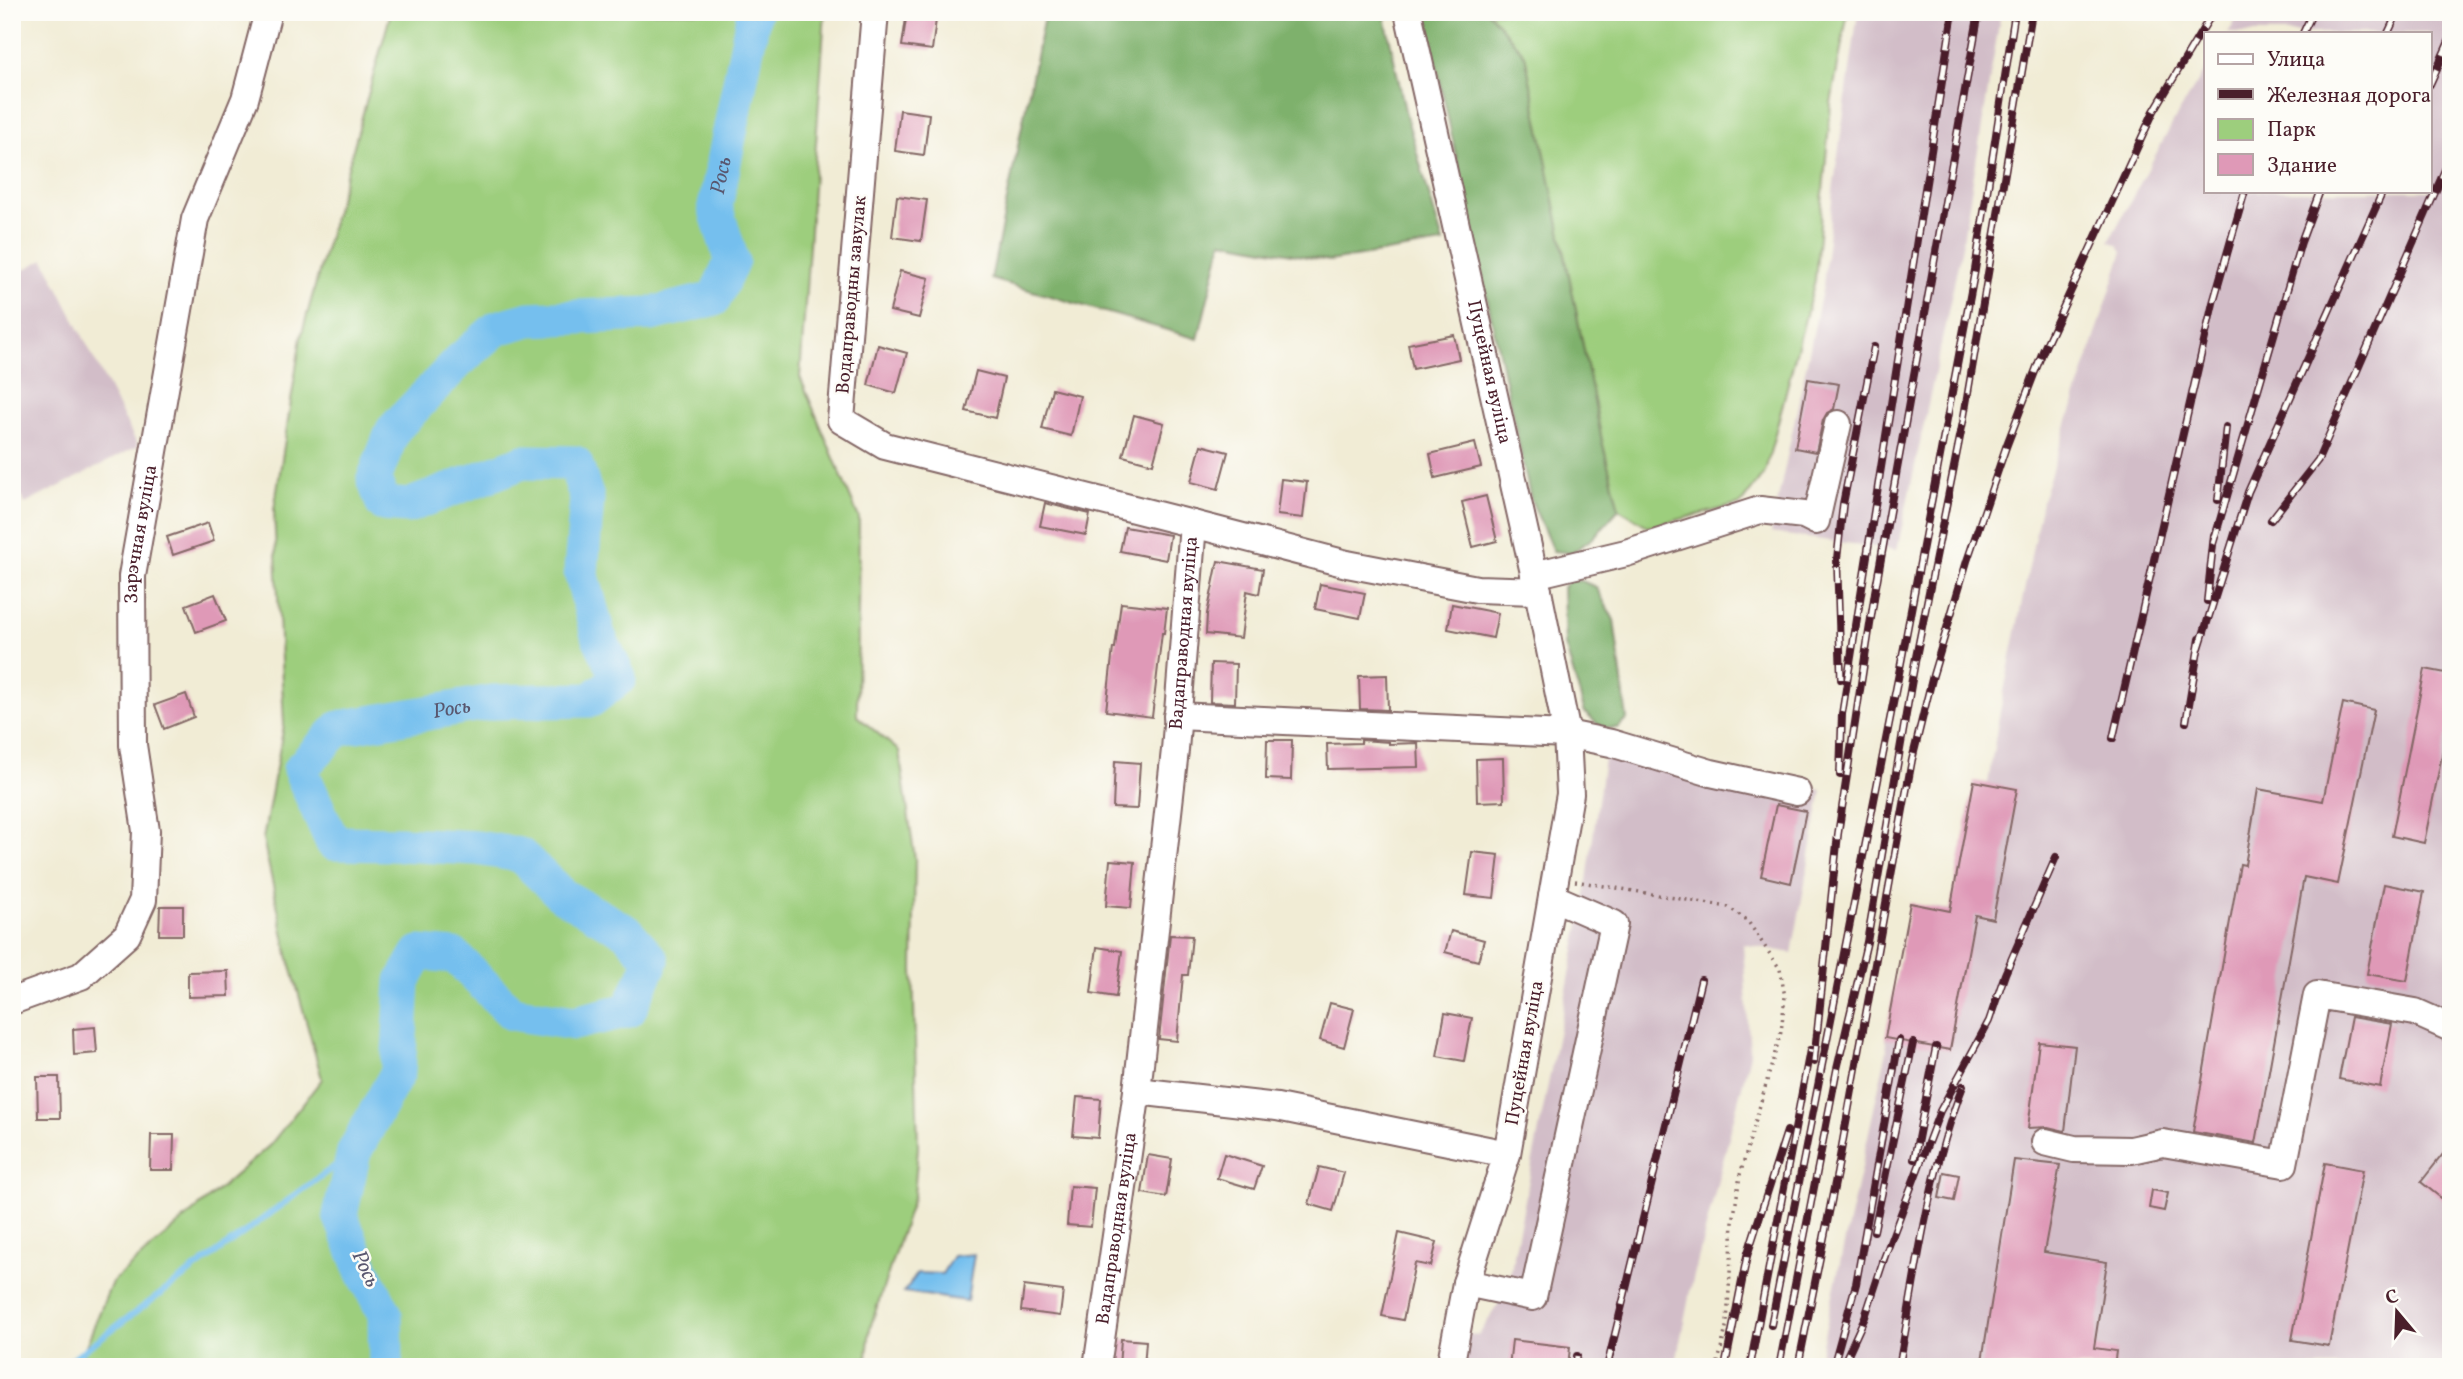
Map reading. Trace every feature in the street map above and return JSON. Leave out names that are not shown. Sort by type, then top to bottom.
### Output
[{"type":"street","name":"Зарэчная вуліца","points":[[12,1001],[81,976],[127,935],[143,900],[146,831],[132,745],[132,576],[195,219],[245,99],[268,12]]},
{"type":"street","name":"Водаправодны завулак","points":[[875,12],[841,420],[885,446],[1193,524]]},
{"type":"street","name":"Пуцейная вуліца","points":[[1408,12],[1536,583],[1567,734],[1570,794],[1507,1154],[1466,1283],[1450,1367]]},
{"type":"street","name":"Вадаправодная вуліца","points":[[1097,1367],[1137,1091],[1177,716],[1193,524],[1373,569],[1477,589],[1536,583],[1760,510],[1804,515],[1816,521],[1838,424]]},
{"type":"street","points":[[1177,716],[1567,734],[1611,743],[1711,773],[1797,792]]},
{"type":"street","points":[[1466,1283],[1533,1297],[1614,924],[1554,887]]},
{"type":"street","points":[[2045,1142],[2074,1149],[2131,1150],[2163,1143],[2284,1164],[2317,995],[2415,1013],[2451,1028]]},
{"type":"street","points":[[1137,1091],[1277,1107],[1507,1154]]},
{"type":"path","points":[[1554,887],[1728,907],[1747,920],[1780,970],[1785,997],[1781,1032],[1740,1175],[1733,1223],[1727,1323],[1717,1367]]},
{"type":"shaded area","points":[[1858,12],[2001,12],[1962,246],[1897,550],[1771,533],[1823,286],[1833,191]]},
{"type":"shaded area","points":[[2241,12],[2451,12],[2451,1367],[1817,1367],[1887,1050],[1885,1038],[1910,903],[1950,910],[1974,781],[1988,783],[2042,501],[2123,251],[2109,241],[2176,117],[2204,72],[2204,192],[2432,192],[2432,32],[2229,32]]},
{"type":"shaded area","points":[[44,259],[138,446],[25,504],[12,480],[12,276]]},
{"type":"shaded area","points":[[1605,751],[1822,790],[1792,953],[1743,944],[1750,1054],[1690,1291],[1675,1367],[1458,1367],[1463,1334],[1479,1335],[1507,1290],[1583,909]]},
{"type":"green space","points":[[391,12],[825,12],[800,377],[859,518],[857,716],[899,751],[915,859],[913,969],[918,1147],[914,1195],[870,1328],[866,1367],[88,1367],[83,1353],[112,1282],[270,1145],[322,1079],[288,955],[263,839],[284,725],[274,510],[301,337]]},
{"type":"green space","points":[[1045,12],[1384,12],[1406,115],[1443,243],[1329,261],[1222,241],[1198,339],[991,279]]},
{"type":"green space","points":[[1425,12],[1488,12],[1525,55],[1602,441],[1619,509],[1593,538],[1571,553],[1553,551],[1531,500]]},
{"type":"green space","points":[[1488,12],[1848,12],[1831,103],[1815,280],[1765,472],[1741,504],[1649,527],[1619,509],[1602,441],[1525,55]]},
{"type":"green space","points":[[1569,580],[1582,581],[1596,587],[1614,620],[1627,719],[1618,728],[1602,728],[1585,713],[1565,645],[1563,587]]},
{"type":"water","points":[[974,1254],[967,1301],[904,1292],[918,1273],[942,1274],[953,1256]]},
{"type":"building","points":[[907,12],[937,12],[932,50],[902,46]]},
{"type":"building","points":[[900,110],[929,114],[924,155],[895,151]]},
{"type":"building","points":[[897,196],[927,200],[921,241],[892,237]]},
{"type":"building","points":[[900,271],[929,278],[919,318],[890,311]]},
{"type":"building","points":[[1454,335],[1459,359],[1413,369],[1408,344]]},
{"type":"building","points":[[878,345],[907,353],[896,393],[868,385]]},
{"type":"building","points":[[976,371],[1004,378],[995,418],[966,411]]},
{"type":"building","points":[[1808,379],[1839,384],[1834,409],[1827,413],[1823,420],[1816,452],[1795,448]]},
{"type":"building","points":[[1052,389],[1080,396],[1071,436],[1042,429]]},
{"type":"building","points":[[1134,415],[1164,423],[1153,464],[1123,456]]},
{"type":"building","points":[[1475,443],[1481,467],[1435,478],[1430,454]]},
{"type":"building","points":[[1201,445],[1228,452],[1218,489],[1191,482]]},
{"type":"building","points":[[1281,479],[1307,482],[1303,518],[1277,515]]},
{"type":"building","points":[[1486,496],[1497,541],[1473,547],[1462,502]]},
{"type":"building","points":[[1045,503],[1090,514],[1086,535],[1040,526]]},
{"type":"building","points":[[208,523],[214,541],[173,555],[167,537]]},
{"type":"building","points":[[1125,527],[1170,535],[1166,560],[1120,551]]},
{"type":"building","points":[[1218,561],[1263,569],[1259,594],[1247,591],[1241,638],[1206,634],[1207,614]]},
{"type":"building","points":[[1320,584],[1365,593],[1360,618],[1315,609]]},
{"type":"building","points":[[215,594],[226,621],[196,632],[186,605]]},
{"type":"building","points":[[1121,603],[1167,608],[1152,717],[1106,711]]},
{"type":"building","points":[[1452,604],[1498,613],[1493,638],[1448,629]]},
{"type":"building","points":[[1211,663],[1236,664],[1235,703],[1210,702]]},
{"type":"building","points":[[2425,669],[2451,674],[2451,711],[2424,843],[2392,836]]},
{"type":"building","points":[[1387,675],[1388,710],[1360,709],[1359,676]]},
{"type":"building","points":[[186,694],[194,717],[164,729],[155,705]]},
{"type":"building","points":[[2343,703],[2374,710],[2338,884],[2304,877],[2256,1143],[2193,1132],[2240,864],[2245,865],[2258,789],[2323,801]]},
{"type":"building","points":[[1267,740],[1292,740],[1291,780],[1266,779]]},
{"type":"building","points":[[1361,740],[1389,744],[1418,743],[1419,767],[1328,769],[1327,744],[1361,743]]},
{"type":"building","points":[[1503,758],[1504,801],[1477,802],[1476,759]]},
{"type":"building","points":[[1115,761],[1140,763],[1137,809],[1113,808]]},
{"type":"building","points":[[1974,781],[2017,789],[1993,919],[1975,915],[1950,1050],[1885,1038],[1910,903],[1950,911]]},
{"type":"building","points":[[1776,805],[1806,811],[1791,883],[1761,876]]},
{"type":"building","points":[[1472,852],[1499,855],[1494,898],[1466,895]]},
{"type":"building","points":[[1110,860],[1135,862],[1131,908],[1106,906]]},
{"type":"building","points":[[2384,884],[2424,892],[2407,981],[2367,974]]},
{"type":"building","points":[[160,906],[183,906],[183,935],[159,935]]},
{"type":"building","points":[[1451,931],[1484,940],[1478,961],[1445,952]]},
{"type":"building","points":[[1170,935],[1192,936],[1188,975],[1183,975],[1177,1041],[1159,1039]]},
{"type":"building","points":[[1097,947],[1122,951],[1116,997],[1091,993]]},
{"type":"building","points":[[228,971],[229,996],[188,997],[188,972]]},
{"type":"building","points":[[1330,1003],[1354,1009],[1344,1047],[1320,1040]]},
{"type":"building","points":[[1445,1013],[1472,1018],[1464,1061],[1437,1056]]},
{"type":"building","points":[[2351,1017],[2392,1024],[2380,1087],[2339,1079]]},
{"type":"building","points":[[95,1027],[97,1053],[74,1055],[73,1029]]},
{"type":"building","points":[[2039,1042],[2075,1046],[2065,1131],[2048,1127],[2028,1128]]},
{"type":"building","points":[[37,1077],[59,1077],[60,1118],[38,1118]]},
{"type":"building","points":[[1077,1097],[1101,1099],[1098,1138],[1073,1136]]},
{"type":"building","points":[[151,1135],[174,1135],[173,1170],[150,1170]]},
{"type":"building","points":[[2451,1144],[2451,1206],[2421,1182]]},
{"type":"building","points":[[1224,1154],[1262,1166],[1254,1189],[1217,1178]]},
{"type":"building","points":[[1148,1155],[1172,1159],[1166,1197],[1142,1193]]},
{"type":"building","points":[[2014,1160],[2060,1165],[2044,1252],[2107,1262],[2094,1348],[2116,1351],[2114,1367],[1981,1367]]},
{"type":"building","points":[[2325,1163],[2363,1170],[2329,1346],[2292,1340]]},
{"type":"building","points":[[1319,1167],[1344,1173],[1333,1211],[1309,1204]]},
{"type":"building","points":[[1944,1172],[1959,1175],[1954,1201],[1939,1198]]},
{"type":"building","points":[[1070,1186],[1095,1188],[1091,1227],[1067,1225]]},
{"type":"building","points":[[2152,1190],[2168,1193],[2164,1211],[2149,1208]]},
{"type":"building","points":[[1399,1233],[1437,1242],[1431,1266],[1415,1263],[1403,1320],[1382,1316]]},
{"type":"building","points":[[1024,1286],[1063,1291],[1060,1316],[1021,1311]]},
{"type":"building","points":[[1121,1339],[1146,1341],[1144,1367],[1119,1367]]},
{"type":"building","points":[[1512,1340],[1570,1347],[1568,1367],[1509,1367]]},
{"type":"waterway","name":"Рось","points":[[386,1367],[385,1314],[363,1271],[340,1215],[354,1152],[398,1072],[403,981],[419,953],[455,956],[512,1013],[574,1023],[629,1010],[652,960],[627,932],[563,896],[520,855],[477,848],[333,843],[300,769],[339,728],[493,702],[591,700],[619,678],[598,635],[581,572],[587,498],[575,463],[523,462],[408,506],[383,504],[374,479],[393,430],[459,361],[497,328],[530,319],[651,314],[714,299],[732,261],[715,207],[754,12]]},
{"type":"waterway","points":[[61,1367],[354,1152]]},
{"type":"railway","points":[[1840,775],[1842,714],[1953,12]]},
{"type":"railway","points":[[1814,1062],[1838,834],[1875,592],[1979,12]]},
{"type":"railway","points":[[1771,1325],[1975,270],[2015,12]]},
{"type":"railway","points":[[1779,1367],[1837,1069],[1867,942],[1915,662],[1963,422],[2032,12]]},
{"type":"railway","points":[[1798,1367],[1837,1173],[1912,760],[1933,675],[1967,561],[2006,447],[2043,351],[2154,111],[2213,12]]},
{"type":"railway","points":[[2303,32],[2313,12]]},
{"type":"railway","points":[[2388,32],[2398,12]]},
{"type":"railway","points":[[2432,80],[2451,37]]},
{"type":"railway","points":[[2271,520],[2318,460],[2451,156]]},
{"type":"railway","points":[[2113,738],[2213,303],[2245,192]]},
{"type":"railway","points":[[2213,544],[2301,242],[2320,192]]},
{"type":"railway","points":[[2199,648],[2248,492],[2383,192]]},
{"type":"railway","points":[[1841,679],[1837,559],[1843,504],[1874,347]]},
{"type":"railway","points":[[2218,500],[2226,427]]},
{"type":"railway","points":[[2207,601],[2214,535]]},
{"type":"railway","points":[[2186,722],[2200,639]]},
{"type":"railway","points":[[1883,1261],[1940,1111],[1989,1021],[2005,974],[2056,857]]},
{"type":"railway","points":[[1607,1367],[1701,980]]},
{"type":"railway","points":[[1833,1367],[1856,1284],[1899,1040]]},
{"type":"railway","points":[[1874,1231],[1913,1043]]},
{"type":"railway","points":[[1914,1159],[1936,1047]]},
{"type":"railway","points":[[1750,1367],[1810,1050]]},
{"type":"railway","points":[[1899,1367],[1932,1189],[1963,1086]]},
{"type":"railway","points":[[1725,1367],[1747,1256],[1787,1131]]},
{"type":"railway","points":[[1842,1367],[1865,1317],[1886,1253]]},
{"type":"railway","points":[[1576,1367],[1577,1356]]}]
